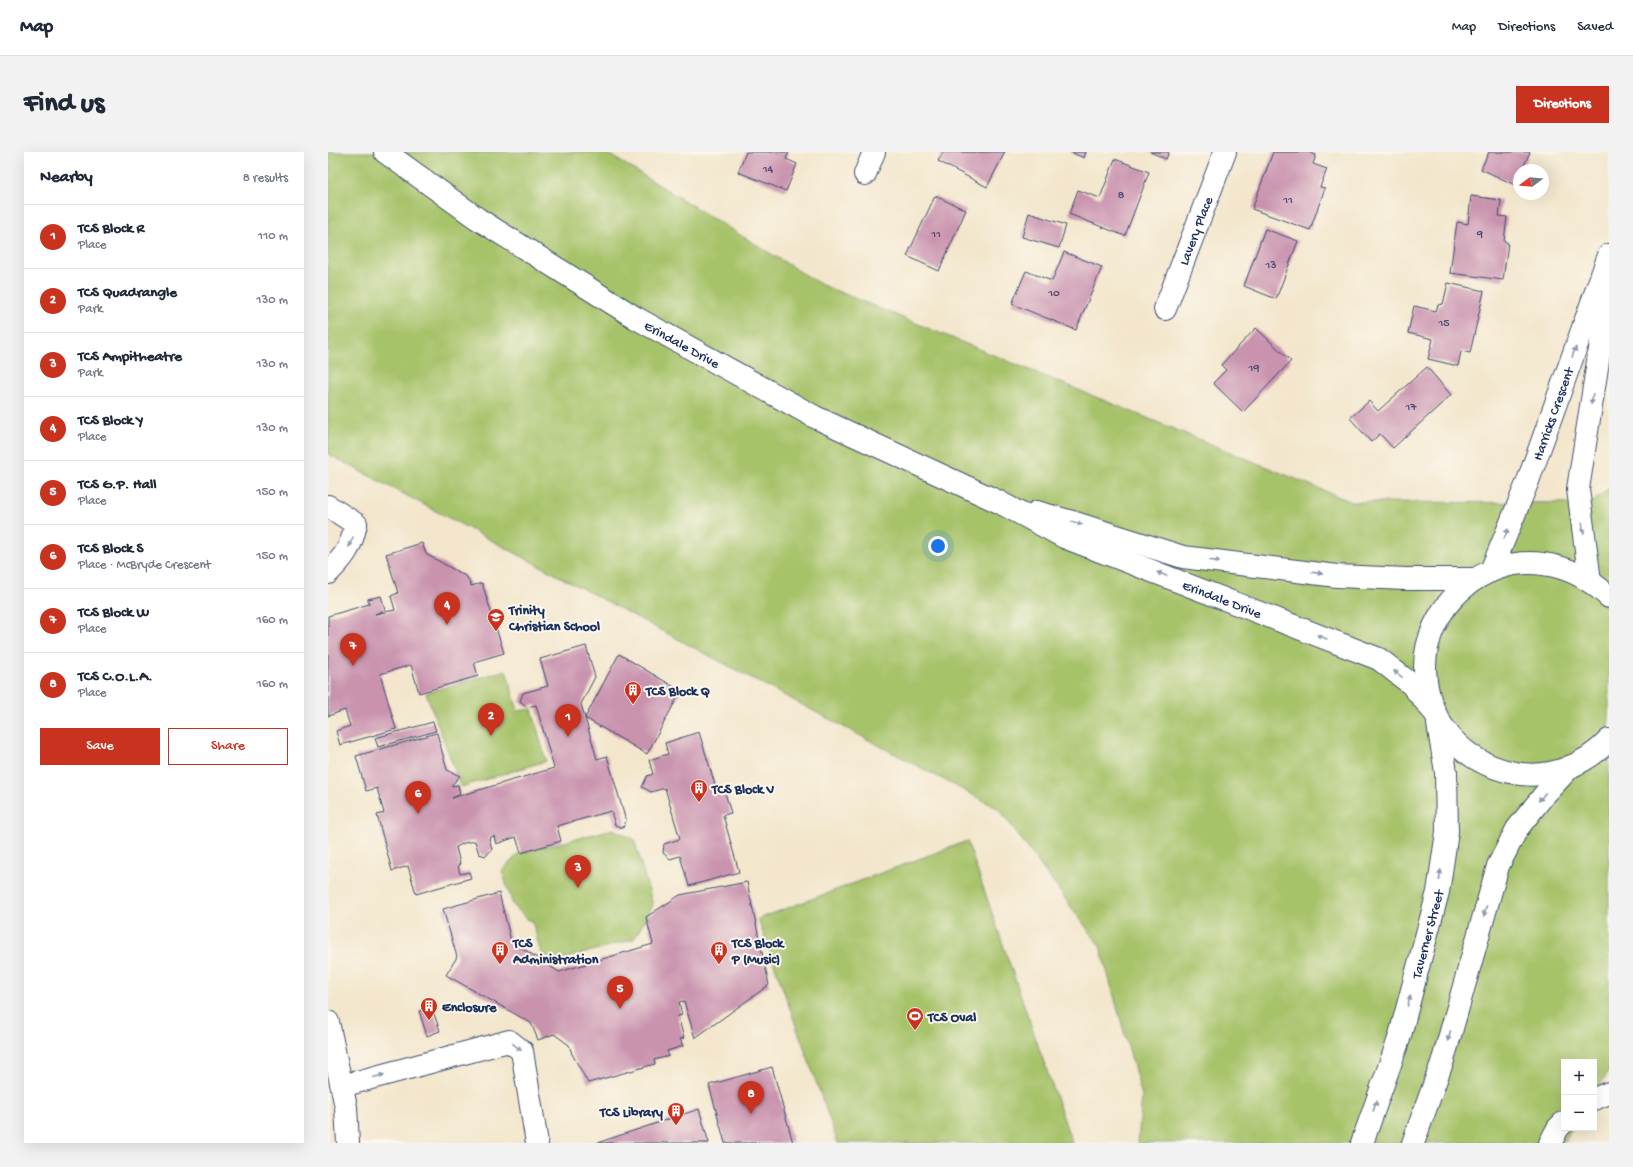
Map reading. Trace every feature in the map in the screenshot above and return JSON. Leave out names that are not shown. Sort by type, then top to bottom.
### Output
[{"type":"main road","name":"Erindale Drive","points":[[385,152],[478,219],[636,318],[815,417],[999,502],[1064,537],[1379,659],[1411,684],[1436,715]]},
{"type":"main road","points":[[865,174],[874,152]]},
{"type":"main road","name":"Lavery Place","points":[[1165,310],[1225,152]]},
{"type":"main road","name":"Harricks Crescent","points":[[1483,575],[1528,481],[1609,255]]},
{"type":"main road","name":"Harricks Crescent","points":[[1590,581],[1578,490],[1609,292]]},
{"type":"main road","name":"Erindale Drive","points":[[999,502],[1069,521],[1183,557],[1337,576],[1406,579],[1483,575]]},
{"type":"main road","points":[[328,506],[356,524],[352,541],[343,558],[328,573]]},
{"type":"main road","points":[[1609,597],[1590,581],[1559,567],[1525,563],[1508,565],[1483,575],[1460,590],[1449,602],[1439,616],[1432,630],[1427,647],[1425,663],[1428,696],[1436,715],[1452,740],[1465,752],[1481,762],[1516,774],[1534,775],[1609,761]]},
{"type":"main road","name":"Taverner Street","points":[[1362,1143],[1399,1039],[1438,892],[1447,832],[1446,772],[1436,715]]},
{"type":"main road","points":[[1413,1143],[1442,1060],[1498,866],[1517,829],[1544,795],[1569,768],[1591,756],[1609,740]]},
{"type":"main road","points":[[328,1022],[346,1107],[348,1143]]},
{"type":"main road","points":[[342,1086],[509,1041],[522,1051],[537,1143]]},
{"type":"main road","points":[[1597,1098],[1609,1093]]},
{"type":"main road","points":[[1550,1143],[1561,1125]]},
{"type":"green space","points":[[328,152],[605,152],[820,284],[1352,502],[1592,503],[1609,488],[1609,1071],[1597,1090],[1597,1059],[1561,1059],[1561,1131],[1571,1131],[1564,1143],[1138,1143],[1142,1096],[1100,946],[999,809],[328,454]]},
{"type":"green space","points":[[506,670],[518,711],[532,709],[546,761],[461,787],[426,693]]},
{"type":"green space","points":[[613,829],[634,839],[653,905],[634,939],[556,961],[541,953],[532,920],[528,920],[513,905],[502,871],[518,854]]},
{"type":"green space","name":"TCS Oval","points":[[967,841],[1072,1143],[838,1143],[758,919]]},
{"type":"building","points":[[746,152],[789,152],[786,159],[797,164],[786,191],[738,172]]},
{"type":"building","points":[[943,152],[1005,152],[987,187],[938,161]]},
{"type":"building","points":[[1070,152],[1086,152],[1084,158]]},
{"type":"building","points":[[1150,152],[1169,152],[1166,159]]},
{"type":"building","points":[[1273,152],[1308,152],[1316,155],[1313,164],[1327,169],[1320,187],[1325,188],[1310,230],[1252,209]]},
{"type":"building","points":[[1489,152],[1530,152],[1525,164],[1513,164],[1513,184],[1481,169]]},
{"type":"building","points":[[1115,159],[1149,172],[1125,236],[1069,214],[1078,190],[1100,198]]},
{"type":"building","points":[[935,196],[966,210],[939,271],[907,256]]},
{"type":"building","points":[[1471,196],[1501,200],[1499,216],[1507,217],[1504,241],[1508,243],[1503,280],[1450,273],[1457,222],[1468,224]]},
{"type":"building","points":[[1029,213],[1066,225],[1059,248],[1022,237]]},
{"type":"building","points":[[1265,229],[1298,241],[1276,299],[1244,286]]},
{"type":"building","points":[[1064,252],[1102,267],[1076,330],[1012,304],[1026,271],[1052,281]]},
{"type":"building","points":[[1448,283],[1484,291],[1470,353],[1461,351],[1458,366],[1428,359],[1433,339],[1408,333],[1414,306],[1436,311],[1438,305],[1443,304]]},
{"type":"building","points":[[1256,328],[1291,361],[1243,412],[1213,383],[1226,370],[1221,365]]},
{"type":"building","points":[[1427,367],[1451,395],[1393,448],[1380,434],[1371,442],[1350,418],[1369,401],[1378,411]]},
{"type":"building","points":[[422,543],[426,554],[467,577],[471,586],[482,583],[504,653],[474,662],[478,676],[419,693],[411,665],[380,674],[396,729],[340,745],[336,731],[350,726],[345,710],[328,716],[328,616],[369,604],[368,599],[381,596],[385,610],[375,614],[395,610],[391,596],[398,593],[386,554]]},
{"type":"building","points":[[586,646],[595,677],[581,704],[597,759],[607,756],[626,821],[623,828],[615,825],[611,811],[557,826],[561,841],[521,853],[516,837],[496,844],[494,836],[489,838],[492,849],[486,856],[479,854],[475,841],[464,843],[456,847],[460,864],[458,865],[460,874],[469,872],[471,878],[416,894],[408,866],[392,871],[377,815],[384,813],[377,788],[366,791],[356,756],[437,733],[447,770],[460,776],[451,786],[458,785],[460,794],[452,798],[554,768],[536,705],[527,707],[520,701],[523,693],[548,686],[540,659]]},
{"type":"building","name":"TCS Block Q","points":[[619,654],[681,691],[647,754],[585,718]]},
{"type":"building","points":[[433,722],[436,731],[378,747],[375,738]]},
{"type":"building","name":"TCS Block V","points":[[699,732],[716,788],[723,786],[731,813],[723,815],[739,872],[689,886],[680,856],[670,859],[663,853],[664,844],[680,839],[665,788],[651,792],[642,787],[647,776],[653,774],[649,760],[668,754],[665,743]]},
{"type":"building","points":[[747,882],[769,985],[695,1038],[684,1001],[679,1002],[682,1015],[678,1016],[684,1038],[680,1039],[683,1046],[667,1051],[669,1056],[654,1060],[655,1064],[588,1083],[572,1054],[569,1045],[554,1034],[538,1040],[531,1023],[446,975],[457,957],[443,909],[499,893],[511,941],[559,972],[653,944],[646,917],[680,895]]},
{"type":"building","name":"Enclosure","points":[[432,1008],[440,1031],[427,1036],[419,1011]]},
{"type":"building","points":[[772,1067],[793,1143],[725,1143],[709,1085]]},
{"type":"building","name":"TCS Library","points":[[699,1109],[709,1143],[597,1143]]},
{"type":"place","name":"TCS Block Y","points":[[447,625]]},
{"type":"place","name":"Trinity Christian School","points":[[496,632]]},
{"type":"place","name":"TCS Block W","points":[[353,666]]},
{"type":"place","name":"TCS Block Q","points":[[633,705]]},
{"type":"place","name":"TCS Quadrangle","points":[[491,736]]},
{"type":"place","name":"TCS Block R","points":[[568,737]]},
{"type":"place","name":"TCS Block V","points":[[699,803]]},
{"type":"place","name":"TCS Block S","points":[[418,814]]},
{"type":"place","name":"TCS Ampitheatre","points":[[578,888]]},
{"type":"place","name":"TCS Administration","points":[[500,965]]},
{"type":"place","name":"TCS Block P (Music)","points":[[719,965]]},
{"type":"place","name":"TCS G.P. Hall","points":[[620,1009]]},
{"type":"place","name":"Enclosure","points":[[429,1021]]},
{"type":"place","name":"TCS Oval","points":[[915,1031]]},
{"type":"place","name":"TCS C.O.L.A.","points":[[751,1114]]},
{"type":"place","name":"TCS Library","points":[[676,1126]]}]
